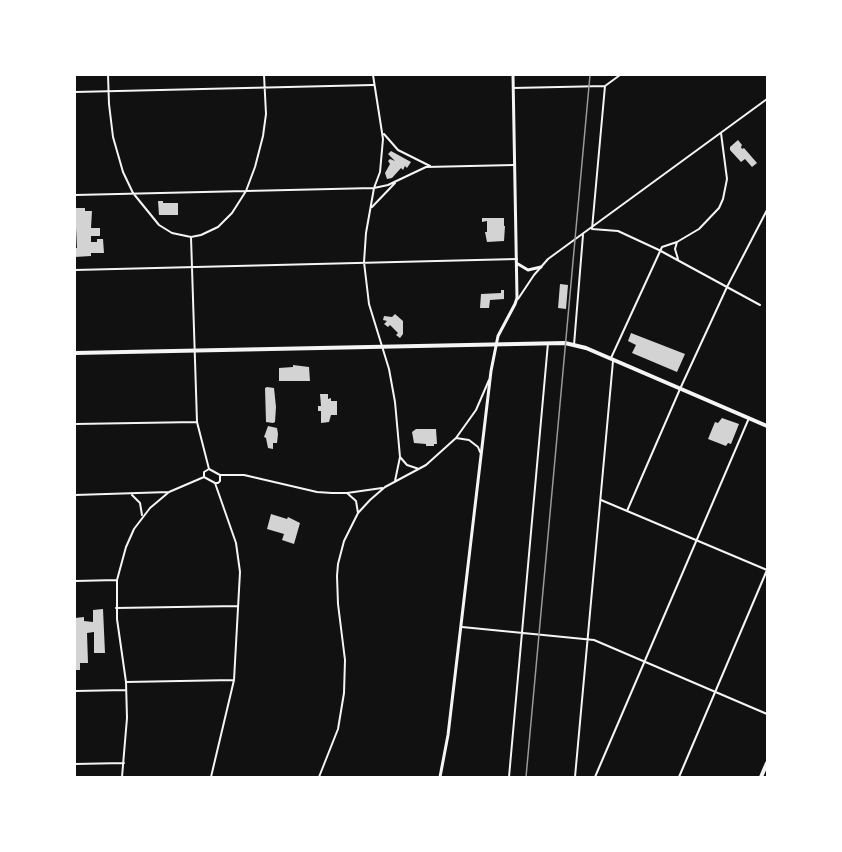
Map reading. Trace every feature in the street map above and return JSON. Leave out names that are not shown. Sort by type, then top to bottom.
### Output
[{"type":"main road","points":[[75,353],[548,343],[574,345],[767,426]]},
{"type":"main road","points":[[761,777],[767,763]]},
{"type":"street","points":[[108,75],[113,137],[123,172],[133,193],[159,225],[172,233],[191,237],[218,227],[232,213],[246,191],[263,136],[264,75]]},
{"type":"street","points":[[373,75],[383,131],[381,165],[370,209],[364,262],[367,295],[395,402],[400,457],[395,482]]},
{"type":"street","points":[[513,75],[517,261],[515,304]]},
{"type":"street","points":[[513,88],[605,86],[620,75]]},
{"type":"street","points":[[75,92],[373,85]]},
{"type":"street","points":[[592,229],[605,86]]},
{"type":"street","points":[[440,777],[448,735],[491,371],[496,344],[515,304],[526,285],[541,267],[767,99]]},
{"type":"street","points":[[383,131],[389,141],[399,150],[431,166]]},
{"type":"street","points":[[575,777],[612,360],[659,250],[665,245],[677,242],[707,223],[723,198],[726,170],[721,133]]},
{"type":"street","points":[[75,195],[374,189],[397,181],[421,168],[431,166],[514,165]]},
{"type":"street","points":[[370,209],[397,181]]},
{"type":"street","points":[[627,511],[727,287],[767,210]]},
{"type":"street","points":[[592,229],[618,231],[659,250],[760,305]]},
{"type":"street","points":[[574,345],[584,234]]},
{"type":"street","points":[[191,237],[197,422],[209,469],[220,475],[244,475],[317,492],[347,493],[385,487]]},
{"type":"street","points":[[677,242],[675,253],[681,262]]},
{"type":"street","points":[[75,270],[364,262],[517,261],[528,270],[541,267]]},
{"type":"street","points":[[509,777],[548,343]]},
{"type":"street","points":[[319,777],[335,737],[344,693],[345,660],[338,604],[338,564],[344,541],[358,513],[385,487],[419,469],[456,438],[476,410],[491,371]]},
{"type":"street","points":[[595,777],[749,418]]},
{"type":"street","points":[[75,424],[197,422]]},
{"type":"street","points":[[456,438],[464,438],[473,442],[481,455]]},
{"type":"street","points":[[400,457],[407,465],[419,469]]},
{"type":"street","points":[[204,477],[204,472],[209,469]]},
{"type":"street","points":[[215,483],[220,481],[220,475]]},
{"type":"street","points":[[204,477],[215,483],[236,543],[240,572],[234,680],[212,777]]},
{"type":"street","points":[[122,777],[128,718],[126,682],[116,608],[117,580],[126,547],[142,516],[157,501],[169,492],[204,477]]},
{"type":"street","points":[[75,495],[169,492]]},
{"type":"street","points":[[129,493],[140,503],[142,516]]},
{"type":"street","points":[[347,493],[356,501],[358,513]]},
{"type":"street","points":[[601,500],[767,570],[679,777]]},
{"type":"street","points":[[75,581],[117,580]]},
{"type":"street","points":[[116,608],[238,606]]},
{"type":"street","points":[[460,627],[587,639],[767,714]]},
{"type":"street","points":[[126,682],[234,680]]},
{"type":"street","points":[[75,691],[126,690]]},
{"type":"street","points":[[75,764],[124,763]]},
{"type":"building","points":[[738,140],[742,149],[744,148],[757,163],[752,167],[745,159],[741,162],[730,150],[730,147]]},
{"type":"building","points":[[391,151],[411,162],[407,168],[405,166],[403,170],[401,168],[392,178],[387,179],[385,173],[390,164],[388,161],[390,159],[395,161],[388,154]]},
{"type":"building","points":[[158,201],[178,203],[178,215],[159,215]]},
{"type":"building","points":[[75,208],[92,211],[91,228],[100,228],[100,236],[91,236],[91,242],[103,239],[104,253],[75,257],[75,248],[77,248]]},
{"type":"building","points":[[482,218],[504,218],[504,241],[487,242],[485,232],[487,232],[487,221],[482,222]]},
{"type":"building","points":[[560,284],[568,285],[566,309],[558,308]]},
{"type":"building","points":[[501,290],[504,290],[504,299],[490,300],[489,308],[480,308],[481,294],[501,293]]},
{"type":"building","points":[[395,314],[403,321],[403,334],[400,338],[390,325],[388,327],[384,324],[387,321],[383,320],[384,316],[392,317]]},
{"type":"building","points":[[631,333],[685,354],[677,372],[632,353],[636,345],[628,341]]},
{"type":"building","points":[[293,365],[309,367],[310,381],[279,381],[279,368],[293,367]]},
{"type":"building","points":[[265,388],[274,388],[276,407],[273,423],[266,422]]},
{"type":"building","points":[[320,394],[328,394],[328,399],[337,401],[337,415],[331,415],[329,422],[321,423],[321,411],[318,411],[318,406],[321,406]]},
{"type":"building","points":[[722,418],[739,424],[731,444],[728,443],[726,446],[708,439],[715,422],[718,423]]},
{"type":"building","points":[[268,426],[277,428],[277,443],[273,443],[273,449],[268,448],[264,437]]},
{"type":"building","points":[[416,429],[436,429],[437,444],[426,446],[426,444],[414,443],[412,432]]},
{"type":"building","points":[[271,514],[287,519],[288,517],[300,523],[294,544],[282,540],[284,534],[267,529]]},
{"type":"building","points":[[103,609],[105,653],[94,653],[94,632],[87,633],[88,663],[80,663],[80,670],[75,670],[75,618],[84,617],[84,621],[93,622],[93,610]]},
{"type":"railway","points":[[526,777],[590,75]]}]
